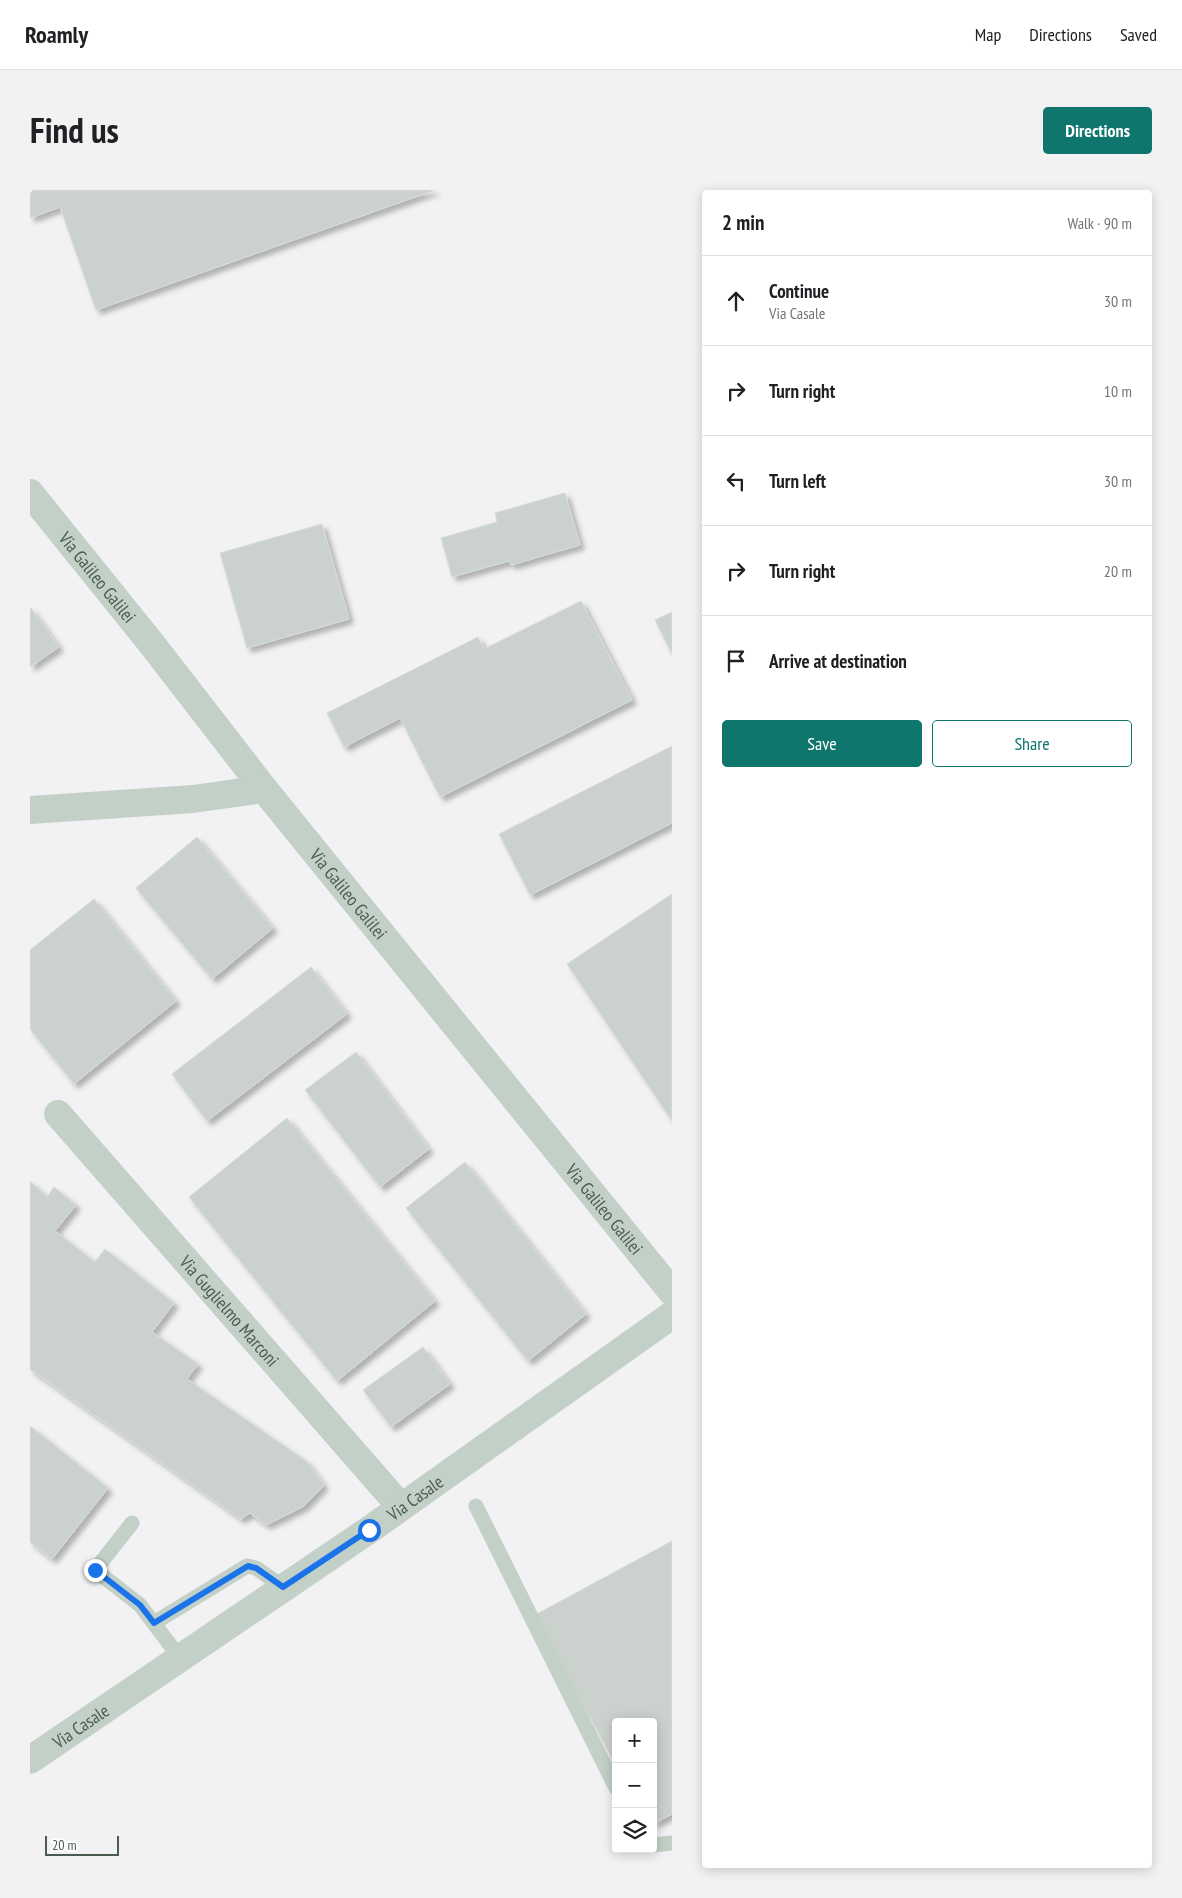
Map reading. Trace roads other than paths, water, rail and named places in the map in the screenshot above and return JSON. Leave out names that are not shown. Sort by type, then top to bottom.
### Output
[{"type":"street","name":"Via Galileo Galilei","points":[[30,493],[264,789],[672,1292]]},
{"type":"street","points":[[30,810],[193,799],[264,789]]},
{"type":"street","name":"Via Guglielmo Marconi","points":[[58,1114],[401,1507]]},
{"type":"street","name":"Via Casale","points":[[30,1760],[401,1507],[672,1314]]},
{"type":"lane","points":[[476,1506],[612,1780]]},
{"type":"lane","points":[[132,1524],[95,1570],[140,1605],[180,1658]]},
{"type":"lane","points":[[154,1623],[248,1566],[256,1568],[283,1587]]},
{"type":"lane","points":[[657,1845],[672,1843]]}]
